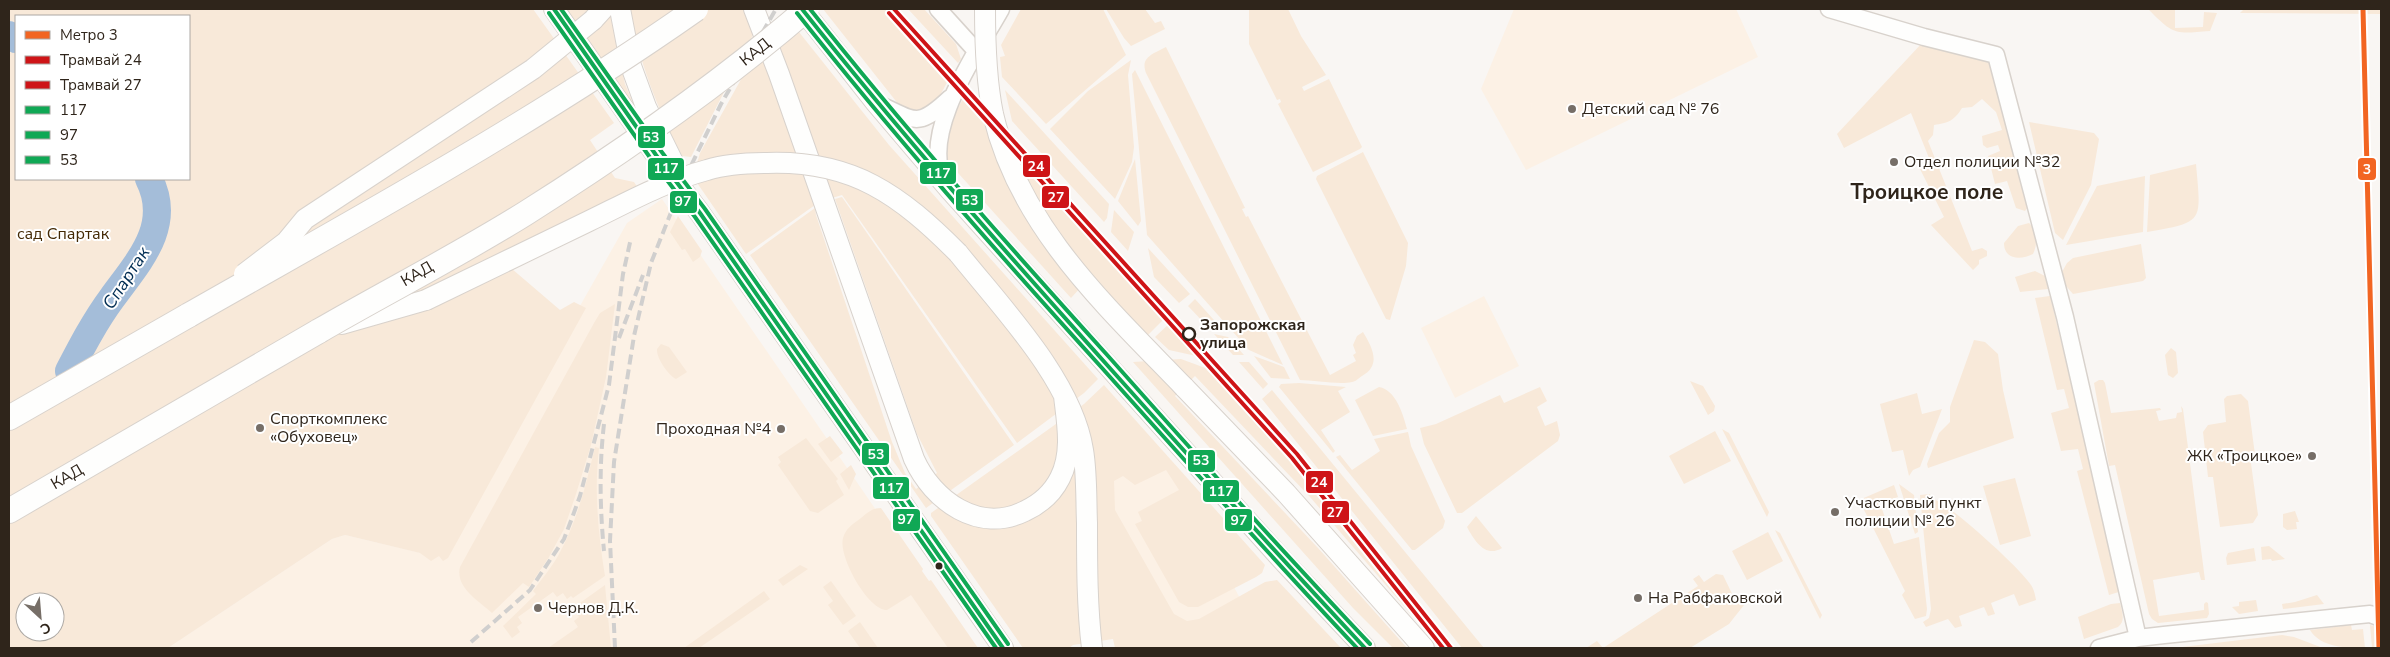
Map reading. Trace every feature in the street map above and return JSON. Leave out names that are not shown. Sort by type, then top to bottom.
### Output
[{"type":"highway","points":[[9,418],[468,156],[617,64],[696,9]]},
{"type":"highway","name":"КАД","points":[[9,511],[525,213],[671,117],[757,52],[807,9]]},
{"type":"main road","points":[[554,9],[656,155],[700,213],[1004,648]]},
{"type":"main road","points":[[189,316],[286,242],[305,219],[533,69],[570,40],[603,9]]},
{"type":"main road","points":[[620,9],[631,66],[646,107],[700,213]]},
{"type":"main road","points":[[754,9],[779,74],[914,459],[928,484],[961,512],[990,519],[1004,519],[1038,505],[1051,492],[1061,477],[1065,462],[1069,437],[1064,396]]},
{"type":"main road","points":[[802,9],[876,103],[949,189],[1286,564],[1365,648]]},
{"type":"main road","points":[[985,9],[985,52],[993,114],[1008,160],[1028,204],[1066,259],[1103,302],[1286,493],[1424,648]]},
{"type":"main road","points":[[319,331],[426,300],[654,189],[708,169],[748,163],[785,162],[818,165],[872,184],[922,217],[958,253],[1015,323],[1051,373],[1064,396],[1077,424],[1084,450],[1089,622],[1092,648]]},
{"type":"street","points":[[938,9],[977,52]]},
{"type":"street","points":[[949,189],[939,169],[938,149],[940,131],[952,97],[1001,9]]},
{"type":"street","points":[[1829,9],[1924,37],[1996,55],[2065,317],[2138,638]]},
{"type":"street","points":[[876,103],[915,120],[927,118],[952,97]]},
{"type":"street","points":[[2099,648],[2138,638],[2370,614],[2381,618]]},
{"type":"shaded area","name":"Детский сад № 76","points":[[1514,9],[1736,9],[1758,57],[1526,170],[1481,89]]},
{"type":"shaded area","points":[[662,199],[971,648],[168,648],[332,539],[345,535],[421,553],[572,320],[627,223]]},
{"type":"shaded area","points":[[1484,296],[1519,366],[1455,398],[1421,328]]},
{"type":"shaded area","points":[[1164,464],[1189,502],[1243,604],[1176,640],[1106,511],[1106,474]]},
{"type":"green space","name":"Спорткомплекс «Обуховец»","points":[[9,9],[533,9],[614,123],[590,140],[615,178],[634,182],[638,188],[504,262],[560,310],[574,302],[586,308],[448,558],[443,561],[439,556],[431,561],[420,553],[345,535],[332,539],[168,648],[9,648]]},
{"type":"green space","points":[[565,9],[609,9],[625,84],[635,108]]},
{"type":"green space","points":[[630,9],[743,9],[754,33],[691,157],[682,156],[657,103],[638,47]]},
{"type":"green space","points":[[823,9],[890,9],[951,75],[936,103],[915,114],[899,105]]},
{"type":"green space","points":[[908,9],[924,9],[956,44],[961,59],[958,63]]},
{"type":"green space","points":[[1021,9],[1103,9],[1126,55],[1046,124],[1002,77],[1000,57],[1005,56],[1001,45]]},
{"type":"green space","points":[[1106,9],[1145,9],[1155,23],[1161,21],[1165,29],[1131,46]]},
{"type":"green space","points":[[1249,9],[1288,9],[1301,36],[1326,75],[1302,87],[1304,91],[1329,79],[1362,147],[1360,149],[1313,172],[1278,104],[1281,102],[1280,99],[1277,100],[1249,44]]},
{"type":"green space","points":[[2148,9],[2175,9],[2175,28],[2203,27],[2204,12],[2217,13],[2210,31],[2181,32],[2175,31],[2164,24]]},
{"type":"green space","points":[[2244,9],[2381,9],[2381,14],[2240,13]]},
{"type":"green space","points":[[787,17],[889,145],[1098,379],[1084,393],[1017,443],[842,195],[832,198],[772,33]]},
{"type":"green space","points":[[1923,42],[1991,63],[2028,207],[2025,211],[2016,208],[2007,181],[1995,184],[1988,156],[2000,151],[1998,145],[1987,148],[1983,145],[1982,136],[2002,130],[1996,112],[1982,99],[1972,107],[1962,108],[1950,121],[1934,125],[1933,135],[1928,141],[1972,251],[1982,248],[1987,251],[1987,256],[1979,260],[1979,264],[1973,270],[1931,225],[1944,217],[1920,169],[1931,163],[1911,113],[1844,148],[1837,134]]},
{"type":"green space","points":[[759,47],[815,205],[746,254],[693,177],[700,153]]},
{"type":"green space","points":[[1166,47],[1245,208],[1242,209],[1246,217],[1248,216],[1330,375],[1356,361],[1353,355],[1356,353],[1353,345],[1357,336],[1363,332],[1372,350],[1373,361],[1372,367],[1368,372],[1356,381],[1340,383],[1300,380],[1146,73],[1146,60],[1152,54]]},
{"type":"green space","points":[[1131,60],[1128,75],[1134,147],[1132,162],[1115,199],[1050,129],[1088,91]]},
{"type":"green space","points":[[1135,70],[1283,365],[1249,350],[1147,235],[1132,74]]},
{"type":"green space","points":[[1005,90],[1109,204],[1107,218],[1104,222],[1012,121]]},
{"type":"green space","points":[[967,92],[1084,221],[1081,226],[1165,318],[1138,345],[1081,287],[1071,298],[949,163],[945,146],[946,136],[953,117]]},
{"type":"green space","points":[[2029,122],[2094,133],[2099,139],[2091,185],[2063,240],[2055,233]]},
{"type":"green space","points":[[1363,152],[1408,243],[1406,266],[1390,320],[1386,319],[1316,179],[1317,176]]},
{"type":"green space","points":[[1135,159],[1141,221],[1138,226],[1118,201]]},
{"type":"green space","points":[[2196,164],[2199,198],[2195,216],[2180,225],[2147,232],[2150,175]]},
{"type":"green space","points":[[2145,176],[2143,232],[2066,245],[2097,186]]},
{"type":"green space","points":[[842,197],[1014,445],[926,508],[750,255],[815,208],[892,442],[905,473],[916,489],[937,473],[917,434],[835,199]]},
{"type":"green space","points":[[1114,210],[1134,232],[1128,251],[1111,232]]},
{"type":"green space","points":[[678,216],[702,251],[700,257],[693,262],[685,249],[682,250],[670,232]]},
{"type":"green space","points":[[2029,223],[2034,230],[2036,238],[2033,254],[2019,258],[2010,256],[2005,249],[2004,243],[2018,226]]},
{"type":"green space","points":[[2141,244],[2146,278],[2143,281],[2073,294],[2066,286],[2062,272],[2067,263],[2073,258]]},
{"type":"green space","points":[[1148,248],[1190,294],[1179,303],[1154,277]]},
{"type":"green space","points":[[2035,271],[2045,276],[2048,289],[2020,292],[2015,277]]},
{"type":"green space","points":[[2050,296],[2122,591],[2109,595],[2077,471],[2083,469],[2078,449],[2061,451],[2051,413],[2069,408],[2064,389],[2057,390],[2035,298]]},
{"type":"green space","points":[[1195,299],[1223,330],[1209,328],[1188,306]]},
{"type":"green space","points":[[615,304],[606,377],[591,445],[564,529],[549,557],[529,587],[523,583],[492,613],[464,588],[459,575],[460,567],[594,323],[600,313]]},
{"type":"green space","points":[[1171,322],[1205,356],[1201,357],[1169,350],[1155,337]]},
{"type":"green space","points":[[1214,334],[1228,337],[1244,355],[1233,355]]},
{"type":"green space","points":[[1974,340],[1985,342],[1998,354],[2003,390],[2014,438],[1928,468],[1927,464],[1939,433],[1950,422],[1950,407]]},
{"type":"green space","points":[[661,344],[669,347],[687,372],[676,379],[670,374],[657,353],[657,349]]},
{"type":"green space","points":[[2171,348],[2176,352],[2178,373],[2173,378],[2168,375],[2165,355]]},
{"type":"green space","points":[[1254,356],[1284,367],[1290,379],[1271,378]]},
{"type":"green space","points":[[1181,359],[1219,373],[1234,387],[1296,460],[1446,648],[1440,648],[1310,497],[1195,376],[1175,396],[1318,548],[1407,648],[1393,648],[1353,608],[1133,362]]},
{"type":"green space","points":[[1239,362],[1249,362],[1268,384],[1263,389]]},
{"type":"green space","points":[[2103,380],[2105,383],[2111,413],[2160,408],[2161,410],[2156,411],[2159,421],[2176,418],[2177,413],[2182,412],[2181,406],[2183,409],[2205,580],[2201,580],[2199,572],[2153,580],[2159,616],[2204,610],[2206,602],[2208,603],[2209,614],[2207,618],[2158,623],[2149,614],[2115,465],[2109,466],[2094,383]]},
{"type":"green space","points":[[1690,381],[1703,386],[1715,406],[1714,411],[1708,415]]},
{"type":"green space","points":[[1299,383],[1346,387],[1338,391],[1350,412],[1321,430],[1335,451],[1333,453],[1279,387],[1281,384]]},
{"type":"green space","points":[[1104,385],[1265,565],[1262,573],[1256,577],[1198,607],[1188,607],[1179,602],[1135,524],[1142,521],[1138,512],[1179,490],[1166,470],[1135,485],[1123,476],[1114,481],[1115,510],[1174,614],[1187,621],[1199,619],[1265,582],[1277,580],[1341,648],[1115,648],[1113,639],[1073,645],[1069,648],[1023,648],[931,516],[931,513],[1084,404]]},
{"type":"green space","points":[[1379,387],[1390,393],[1398,403],[1407,429],[1373,436],[1355,400]]},
{"type":"green space","points":[[1540,387],[1547,401],[1537,407],[1545,426],[1557,421],[1560,435],[1558,441],[1462,513],[1457,513],[1424,444],[1420,428],[1436,424],[1500,395],[1504,403]]},
{"type":"green space","points":[[1272,390],[1484,648],[1462,648],[1262,399]]},
{"type":"green space","points":[[1917,393],[1922,414],[1942,409],[1920,467],[1913,470],[1909,476],[1903,450],[1892,452],[1880,404]]},
{"type":"green space","points":[[2241,394],[2248,401],[2255,455],[2250,456],[2258,515],[2253,523],[2220,527],[2213,477],[2208,477],[2203,432],[2208,425],[2226,422],[2224,399],[2227,396]]},
{"type":"green space","points":[[1722,429],[1729,433],[1769,512],[1767,517]]},
{"type":"green space","points":[[1715,431],[1731,461],[1684,484],[1669,456]]},
{"type":"green space","points":[[1408,432],[1411,446],[1445,521],[1443,528],[1415,550],[1412,550],[1336,457],[1340,455],[1352,470],[1380,451],[1374,439]]},
{"type":"green space","points":[[830,436],[843,453],[831,462],[818,444]]},
{"type":"green space","points":[[806,438],[838,479],[836,481],[844,495],[818,513],[810,511],[778,465],[781,462],[778,457]]},
{"type":"green space","points":[[595,447],[599,448],[598,512],[605,576],[573,598],[571,596],[567,599],[563,593],[557,597],[553,592],[518,617],[522,623],[517,627],[520,632],[512,638],[503,626],[536,594],[533,591],[565,543],[580,503]]},
{"type":"green space","points":[[851,465],[856,474],[849,490],[840,474]]},
{"type":"green space","points":[[2015,478],[2031,536],[2000,545],[1983,486]]},
{"type":"green space","points":[[1899,484],[1914,495],[1918,532],[1915,534]]},
{"type":"green space","points":[[1894,485],[1898,497],[1880,503],[1894,544],[1919,537],[1927,609],[1926,616],[1915,619],[1902,595],[1905,591],[1859,500]]},
{"type":"green space","points":[[1930,494],[1931,498],[1940,502],[1967,523],[2014,565],[2032,587],[2036,600],[2019,606],[2014,594],[1991,603],[1995,614],[1988,616],[1984,607],[1959,616],[1962,626],[1955,628],[1948,619],[1926,627],[1923,622],[1929,618],[1931,609],[1920,495]]},
{"type":"green space","points":[[881,508],[923,569],[922,571],[929,581],[931,580],[978,648],[948,648],[911,595],[887,610],[879,608],[863,592],[845,557],[843,538],[853,524],[870,511]]},
{"type":"green space","points":[[2295,511],[2299,522],[2296,522],[2297,529],[2287,530],[2283,527],[2283,514]]},
{"type":"green space","points":[[1476,516],[1502,548],[1496,551],[1486,550],[1477,543],[1467,527]]},
{"type":"green space","points":[[1775,530],[1780,533],[1822,615],[1820,619]]},
{"type":"green space","points":[[1768,532],[1783,561],[1747,580],[1732,551]]},
{"type":"green space","points":[[2269,546],[2285,559],[2262,560],[2261,547]]},
{"type":"green space","points":[[2254,548],[2256,561],[2227,565],[2226,558],[2228,553]]},
{"type":"green space","points":[[800,565],[808,569],[783,586],[778,580]]},
{"type":"green space","points":[[1716,574],[1723,575],[1736,602],[1743,601],[1744,605],[1729,624],[1690,648],[1603,648],[1698,586],[1693,579],[1699,575],[1704,582]]},
{"type":"green space","points":[[831,581],[856,616],[843,625],[828,605],[833,601],[823,587]]},
{"type":"green space","points":[[605,585],[611,648],[548,648],[578,627],[574,621],[579,617],[576,613],[580,609],[577,605]]},
{"type":"green space","points":[[764,591],[770,599],[699,648],[684,648]]},
{"type":"green space","points":[[2317,595],[2324,604],[2283,609],[2282,604]]},
{"type":"green space","points":[[2256,600],[2258,611],[2239,614],[2232,607],[2239,606],[2239,602]]},
{"type":"green space","points":[[2120,603],[2123,616],[2122,622],[2118,627],[2084,639],[2078,617],[2111,604]]},
{"type":"green space","points":[[860,622],[878,648],[860,648],[848,631]]},
{"type":"green space","points":[[2351,625],[2352,630],[2363,629],[2365,648],[2327,644],[2310,630]]},
{"type":"green space","points":[[2370,625],[2381,628],[2381,648],[2372,648]]},
{"type":"green space","points":[[2282,635],[2294,637],[2323,648],[2174,648]]},
{"type":"green space","points":[[1597,641],[1603,648],[1586,648]]},
{"type":"waterway","name":"Спартак","points":[[9,35],[15,38]]},
{"type":"waterway","name":"Спартак","points":[[69,371],[100,316],[149,243],[155,228],[157,212],[155,196],[149,180]]},
{"type":"railway","points":[[615,648],[610,541],[614,462],[634,336],[651,263],[683,182],[721,104],[776,9]]},
{"type":"railway","points":[[471,642],[530,590],[564,539],[580,496],[609,385],[623,274],[631,238]]},
{"type":"railway","points":[[619,338],[643,275]]},
{"type":"railway","points":[[604,424],[601,456],[604,551]]},
{"type":"metro line","name":"3","points":[[2363,9],[2379,648]]},
{"type":"tram line","name":"24","points":[[894,9],[1297,454],[1451,648]]},
{"type":"tram line","name":"27","points":[[889,13],[1292,458],[1443,648]]},
{"type":"transit line","name":"117","points":[[554,9],[656,155],[700,213],[1003,648]]},
{"type":"transit line","name":"53","points":[[561,9],[661,151],[705,209],[1008,644]]},
{"type":"transit line","name":"117","points":[[802,9],[876,101],[991,234],[1365,648]]},
{"type":"transit line","name":"53","points":[[810,9],[882,98],[994,228],[1238,502],[1370,644]]},
{"type":"transit line","name":"97","points":[[549,13],[651,159],[695,217],[996,648]]},
{"type":"transit line","name":"97","points":[[797,13],[908,149],[985,237],[1228,509],[1357,648]]},
{"type":"place","name":"Детский сад № 76","points":[[1572,109]]},
{"type":"place","name":"Отдел полиции №32","points":[[1894,162]]},
{"type":"place","name":"Запорожская улица","points":[[1189,334]]},
{"type":"place","name":"Спорткомплекс «Обуховец»","points":[[260,428]]},
{"type":"place","name":"Проходная №4","points":[[781,429]]},
{"type":"place","name":"ЖК «Троицкое»","points":[[2312,456]]},
{"type":"place","name":"Участковый пункт полиции № 26","points":[[1835,512]]},
{"type":"place","name":"На Рабфаковской","points":[[1638,598]]},
{"type":"place","name":"Чернов Д.К.","points":[[538,608]]},
{"type":"district","name":"Троицкое поле","points":[[1927,192]]},
{"type":"park label","name":"сад Спартак","points":[[63,234]]}]
